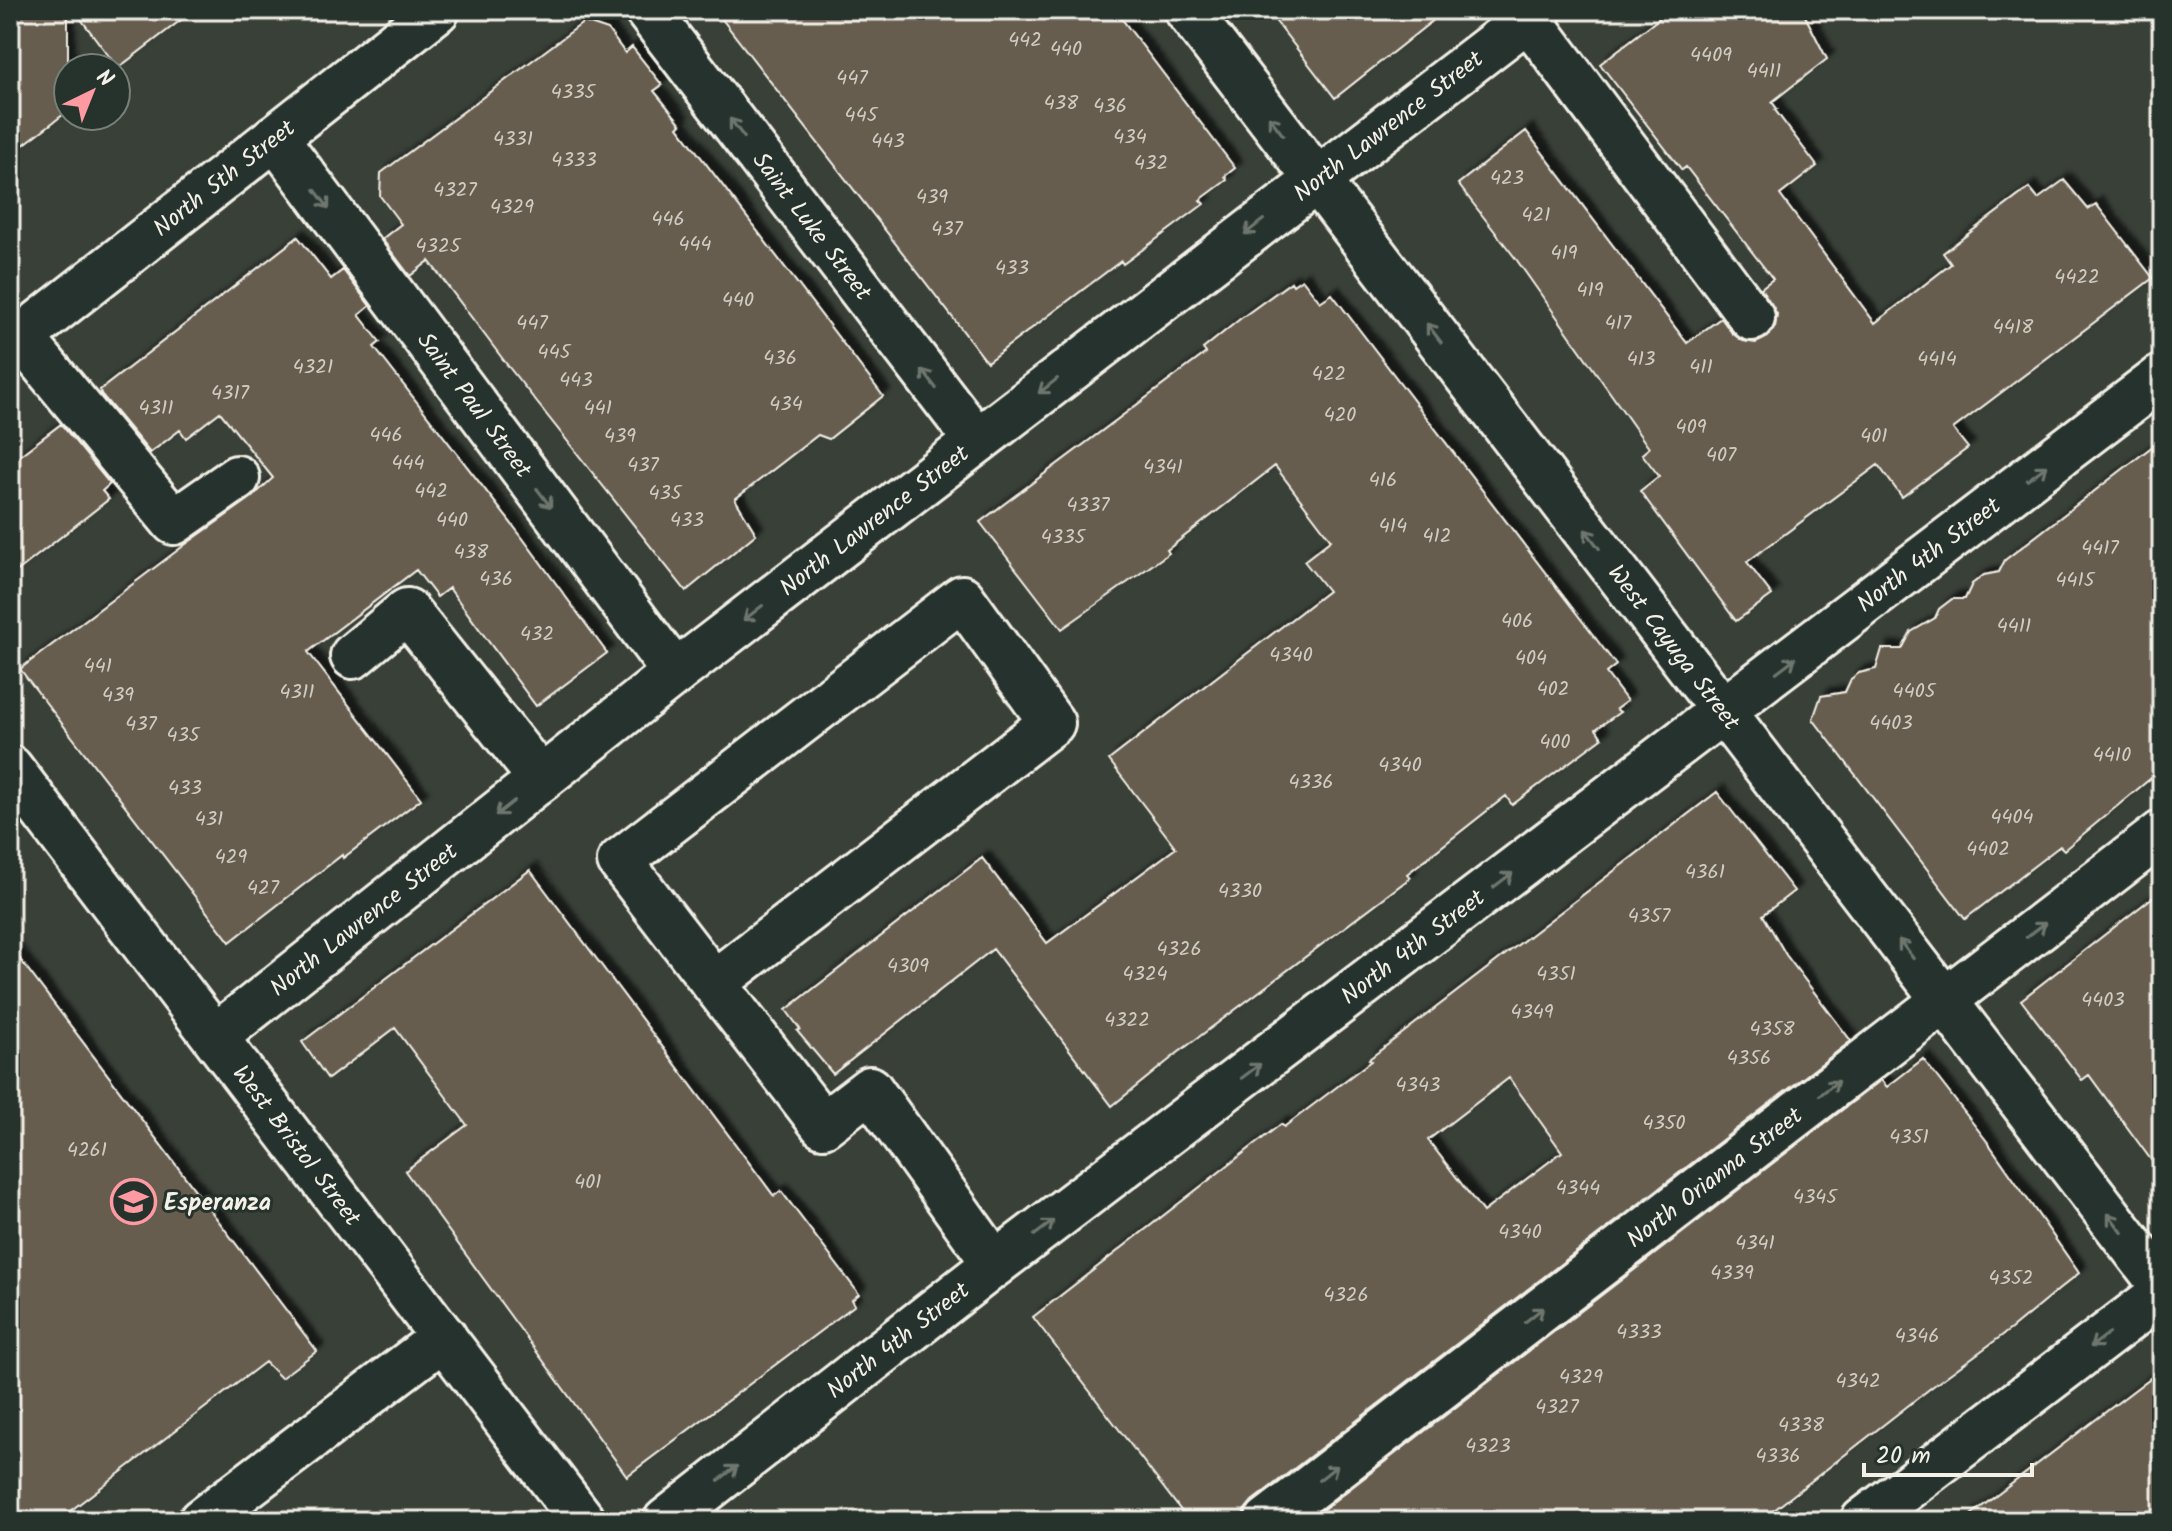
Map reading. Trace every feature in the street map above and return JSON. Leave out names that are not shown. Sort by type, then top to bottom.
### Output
[{"type":"street","name":"North 5th Street","points":[[16,342],[437,10]]},
{"type":"street","name":"Saint Luke Street","points":[[647,10],[977,441]]},
{"type":"street","name":"West Cayuga Street","points":[[1187,10],[2162,1285]]},
{"type":"street","name":"North Lawrence Street","points":[[216,1036],[675,673],[1533,14]]},
{"type":"street","points":[[1533,14],[1752,318]]},
{"type":"street","name":"Saint Paul Street","points":[[275,137],[675,673]]},
{"type":"street","points":[[16,342],[174,522],[237,478]]},
{"type":"street","name":"North 4th Street","points":[[666,1521],[995,1264],[2162,377]]},
{"type":"street","points":[[714,983],[1052,723],[962,598],[620,861],[823,1125],[870,1089],[995,1264]]},
{"type":"street","points":[[353,656],[407,611],[541,779]]},
{"type":"street","name":"West Bristol Street","points":[[10,768],[583,1521]]},
{"type":"street","name":"North Orianna Street","points":[[1267,1521],[2162,833]]},
{"type":"street","points":[[1863,1521],[2162,1293]]},
{"type":"street","points":[[201,1521],[444,1337]]},
{"type":"building","points":[[10,10],[68,10],[68,52],[52,52],[52,123],[10,155]]},
{"type":"building","points":[[74,10],[194,10],[132,57],[132,52],[106,52]]},
{"type":"building","points":[[715,10],[1115,10],[1235,168],[1225,176],[1227,180],[1200,200],[1204,204],[1123,264],[1121,261],[987,362]]},
{"type":"building","points":[[1267,10],[1446,10],[1335,98]]},
{"type":"building","points":[[1670,10],[1802,10],[1827,59],[1772,102],[1817,166],[1780,195],[1875,323],[1951,264],[1943,253],[2029,188],[2038,199],[2064,180],[2088,209],[2096,204],[2153,278],[1953,429],[1968,448],[1902,497],[1878,465],[1747,562],[1772,595],[1736,621],[1640,491],[1659,476],[1642,454],[1649,448],[1516,259],[1458,184],[1526,131],[1687,343],[1721,318],[1732,333],[1743,341],[1756,343],[1768,337],[1775,327],[1777,314],[1761,288],[1773,279],[1686,167],[1682,170],[1600,64]]},
{"type":"building","points":[[584,22],[608,30],[625,53],[632,47],[662,85],[654,91],[681,124],[678,127],[883,396],[829,439],[818,435],[735,499],[756,534],[686,591],[429,261],[410,276],[382,239],[401,224],[380,196],[381,173]]},
{"type":"building","points":[[298,237],[331,279],[343,270],[370,306],[359,315],[380,342],[374,347],[521,536],[607,653],[536,706],[449,588],[437,597],[416,570],[308,652],[421,799],[343,858],[342,855],[230,942],[20,669],[251,498],[273,478],[220,412],[186,438],[180,430],[150,453],[100,390]]},
{"type":"building","points":[[1302,279],[1320,302],[1332,294],[1616,665],[1606,673],[1627,701],[1616,709],[1620,712],[1596,729],[1602,738],[1512,805],[1506,796],[1407,874],[1410,878],[1112,1106],[993,949],[833,1074],[797,1031],[800,1029],[786,1010],[982,858],[1047,943],[1176,848],[1109,760],[1328,591],[1304,561],[1331,540],[1275,466],[1167,550],[1169,553],[1062,629],[980,522],[1206,353],[1203,349],[1240,319],[1291,282],[1293,285]]},
{"type":"building","points":[[61,424],[110,484],[102,491],[109,499],[10,577],[10,463]]},
{"type":"building","points":[[2162,439],[2162,769],[2064,850],[2060,846],[1965,919],[1813,719],[1821,696],[1845,692],[1851,679],[1859,673],[1876,669],[1882,649],[1902,649],[1911,632],[1935,618],[1939,609],[1952,599],[1965,599],[1972,584],[1984,575],[1999,572],[2005,560]]},
{"type":"building","points":[[1717,792],[1794,891],[1763,915],[1786,955],[1851,1041],[1252,1501],[1244,1511],[1243,1521],[1189,1521],[1033,1317],[1281,1124],[1284,1127],[1371,1061],[1369,1059]],"holes":[[[1509,1078],[1562,1152],[1483,1212],[1428,1140]]]},
{"type":"building","points":[[530,870],[774,1196],[781,1191],[859,1294],[852,1300],[855,1305],[627,1476],[405,1171],[467,1125],[395,1028],[328,1079],[302,1042]]},
{"type":"building","points":[[2162,890],[2162,1175],[2089,1075],[2082,1080],[2021,1000]]},
{"type":"building","name":"Esperanza","points":[[10,946],[317,1351],[281,1378],[265,1362],[57,1521],[10,1521]]},
{"type":"building","points":[[1923,1059],[1989,1144],[2079,1273],[2011,1329],[1769,1514],[1759,1521],[1308,1521],[1881,1080],[1887,1087]]},
{"type":"building","points":[[2162,1369],[2162,1521],[1963,1521]]},
{"type":"place","name":"Esperanza","points":[[133,1202]]}]
